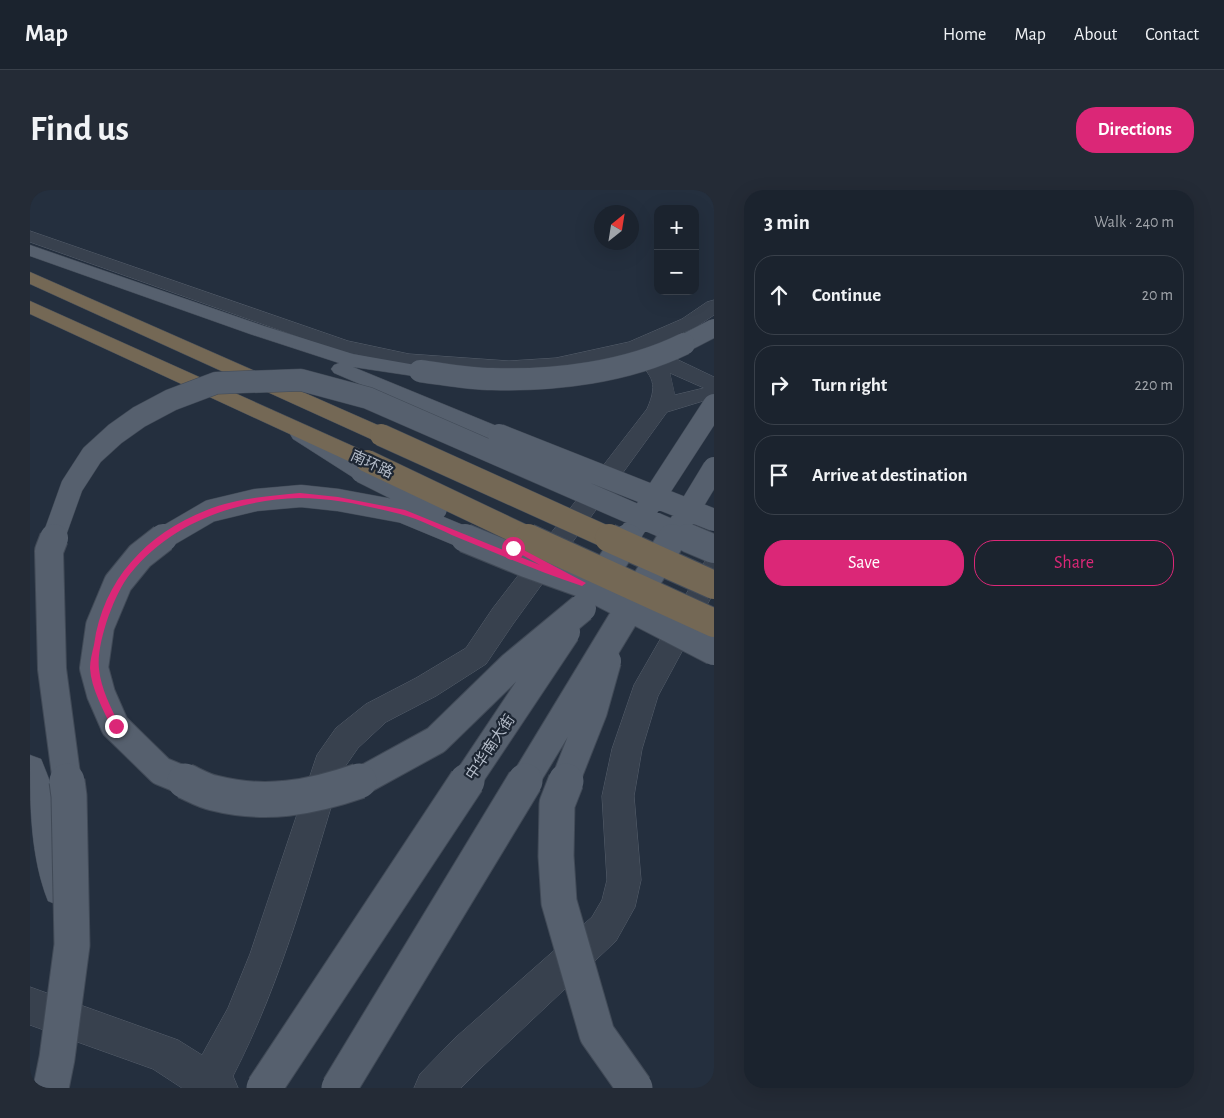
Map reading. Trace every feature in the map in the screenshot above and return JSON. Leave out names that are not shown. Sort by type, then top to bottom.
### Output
[{"type":"highway","name":"南环路","points":[[30,277],[714,585]]},
{"type":"highway","points":[[30,307],[281,422]]},
{"type":"highway","name":"南环路","points":[[364,466],[714,623]]},
{"type":"main road","points":[[30,250],[350,360],[471,378],[524,379],[555,376],[620,365],[657,354],[714,328]]},
{"type":"main road","points":[[198,309],[496,434],[714,520]]},
{"type":"main road","points":[[51,1088],[57,1058],[72,945],[68,796],[52,669],[49,551],[72,486],[92,454],[115,434],[139,417],[171,400],[216,383],[300,380],[368,398],[714,549]]},
{"type":"main road","name":"中华南大街","points":[[264,1088],[582,596],[714,405]]},
{"type":"main road","points":[[281,422],[364,466],[582,596]]},
{"type":"main road","points":[[339,1088],[616,627],[714,468]]},
{"type":"main road","points":[[582,596],[436,740],[365,779],[324,793],[269,801],[213,793],[161,771],[116,726],[101,694],[94,668],[100,626],[118,583],[140,556],[169,533],[210,511],[256,500],[300,496],[338,500],[403,512],[526,563],[582,596],[714,646]]},
{"type":"main road","points":[[616,627],[594,711],[557,804],[556,856],[559,902],[597,1034],[635,1088]]},
{"type":"main road","points":[[670,628],[714,651]]},
{"type":"main road","points":[[30,769],[43,809],[72,945]]},
{"type":"street","points":[[30,236],[343,346],[409,360],[509,367],[556,364],[647,342],[689,323],[714,306]]},
{"type":"street","points":[[647,342],[714,374]]},
{"type":"street","points":[[647,342],[688,374],[714,384]]},
{"type":"street","points":[[30,1006],[164,1054],[211,1086],[268,955],[328,764],[347,738],[376,713],[426,687],[476,656],[503,616],[659,407],[665,393],[660,373],[647,342]]},
{"type":"street","points":[[659,407],[702,394],[714,395]]},
{"type":"street","points":[[434,1088],[469,1052],[604,929],[618,907],[624,880],[618,796],[627,749],[644,694],[714,568]]},
{"type":"route","points":[[116,726],[101,694],[94,668],[100,626],[118,583],[140,556],[169,533],[210,511],[256,500],[300,496],[338,500],[403,512],[526,563],[582,583],[513,548]]}]
